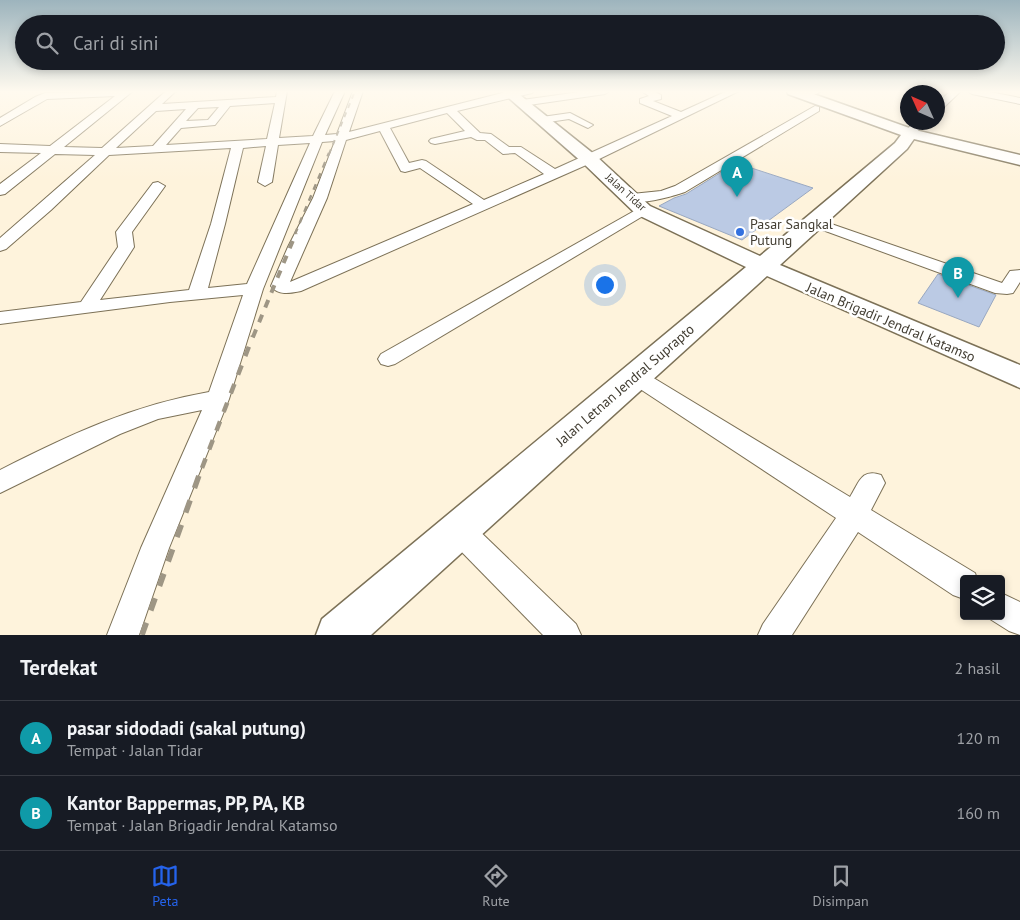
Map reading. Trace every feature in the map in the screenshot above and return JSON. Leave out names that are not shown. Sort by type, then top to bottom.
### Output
[{"type":"main road","name":"Jalan Tidar","points":[[543,121],[589,159],[638,204],[763,266]]},
{"type":"main road","name":"Jalan Letnan Jendral Suprapto","points":[[338,635],[901,146],[914,130]]},
{"type":"main road","points":[[922,130],[1020,160]]},
{"type":"main road","name":"Jalan Brigadir Jendral Katamso","points":[[763,266],[1020,377]]},
{"type":"street","points":[[0,192],[91,121]]},
{"type":"street","points":[[0,246],[46,207],[139,121]]},
{"type":"street","points":[[156,150],[182,121]]},
{"type":"street","points":[[179,125],[211,123],[213,121]]},
{"type":"street","points":[[265,182],[277,121]]},
{"type":"street","points":[[123,635],[155,548],[218,399],[254,289],[326,121]]},
{"type":"street","points":[[348,121],[320,198],[296,247],[280,286],[284,288],[295,287],[589,159],[672,121]]},
{"type":"street","points":[[1,149],[105,152],[317,139],[342,137],[405,121]]},
{"type":"street","points":[[461,121],[477,138],[487,136],[507,151],[517,148],[553,174]]},
{"type":"street","points":[[578,121],[588,126]]},
{"type":"street","points":[[388,359],[638,204],[680,189],[795,121]]},
{"type":"street","points":[[0,124],[13,125],[0,134]]},
{"type":"street","points":[[383,126],[406,168],[422,164],[484,205]]},
{"type":"street","points":[[435,141],[473,133]]},
{"type":"street","points":[[197,294],[218,224],[238,144]]},
{"type":"street","points":[[86,308],[126,247],[124,232],[158,186]]},
{"type":"street","points":[[814,222],[1001,289],[1007,290],[1016,275],[1020,275]]},
{"type":"street","points":[[0,318],[254,289]]},
{"type":"street","points":[[635,376],[960,581]]},
{"type":"street","points":[[0,482],[70,447],[149,413],[218,399]]},
{"type":"street","points":[[774,635],[854,515],[872,483]]},
{"type":"street","points":[[459,530],[565,635]]},
{"type":"street","points":[[1005,611],[1020,620]]},
{"type":"building","points":[[736,163],[813,188],[742,240],[659,206],[686,194]]},
{"type":"building","points":[[938,274],[996,295],[979,327],[918,303]]},
{"type":"railway","points":[[329,154],[343,121]]},
{"type":"railway","points":[[295,234],[329,153]]},
{"type":"railway","points":[[253,337],[296,233]]},
{"type":"railway","points":[[202,468],[253,336]]},
{"type":"railway","points":[[142,635],[202,467]]},
{"type":"place","name":"pasar sidodadi (sakal putung)","points":[[737,197]]},
{"type":"place","name":"Pasar Sangkal Putung","points":[[740,232]]},
{"type":"place","name":"Kantor Bappermas, PP, PA, KB","points":[[958,298]]}]
